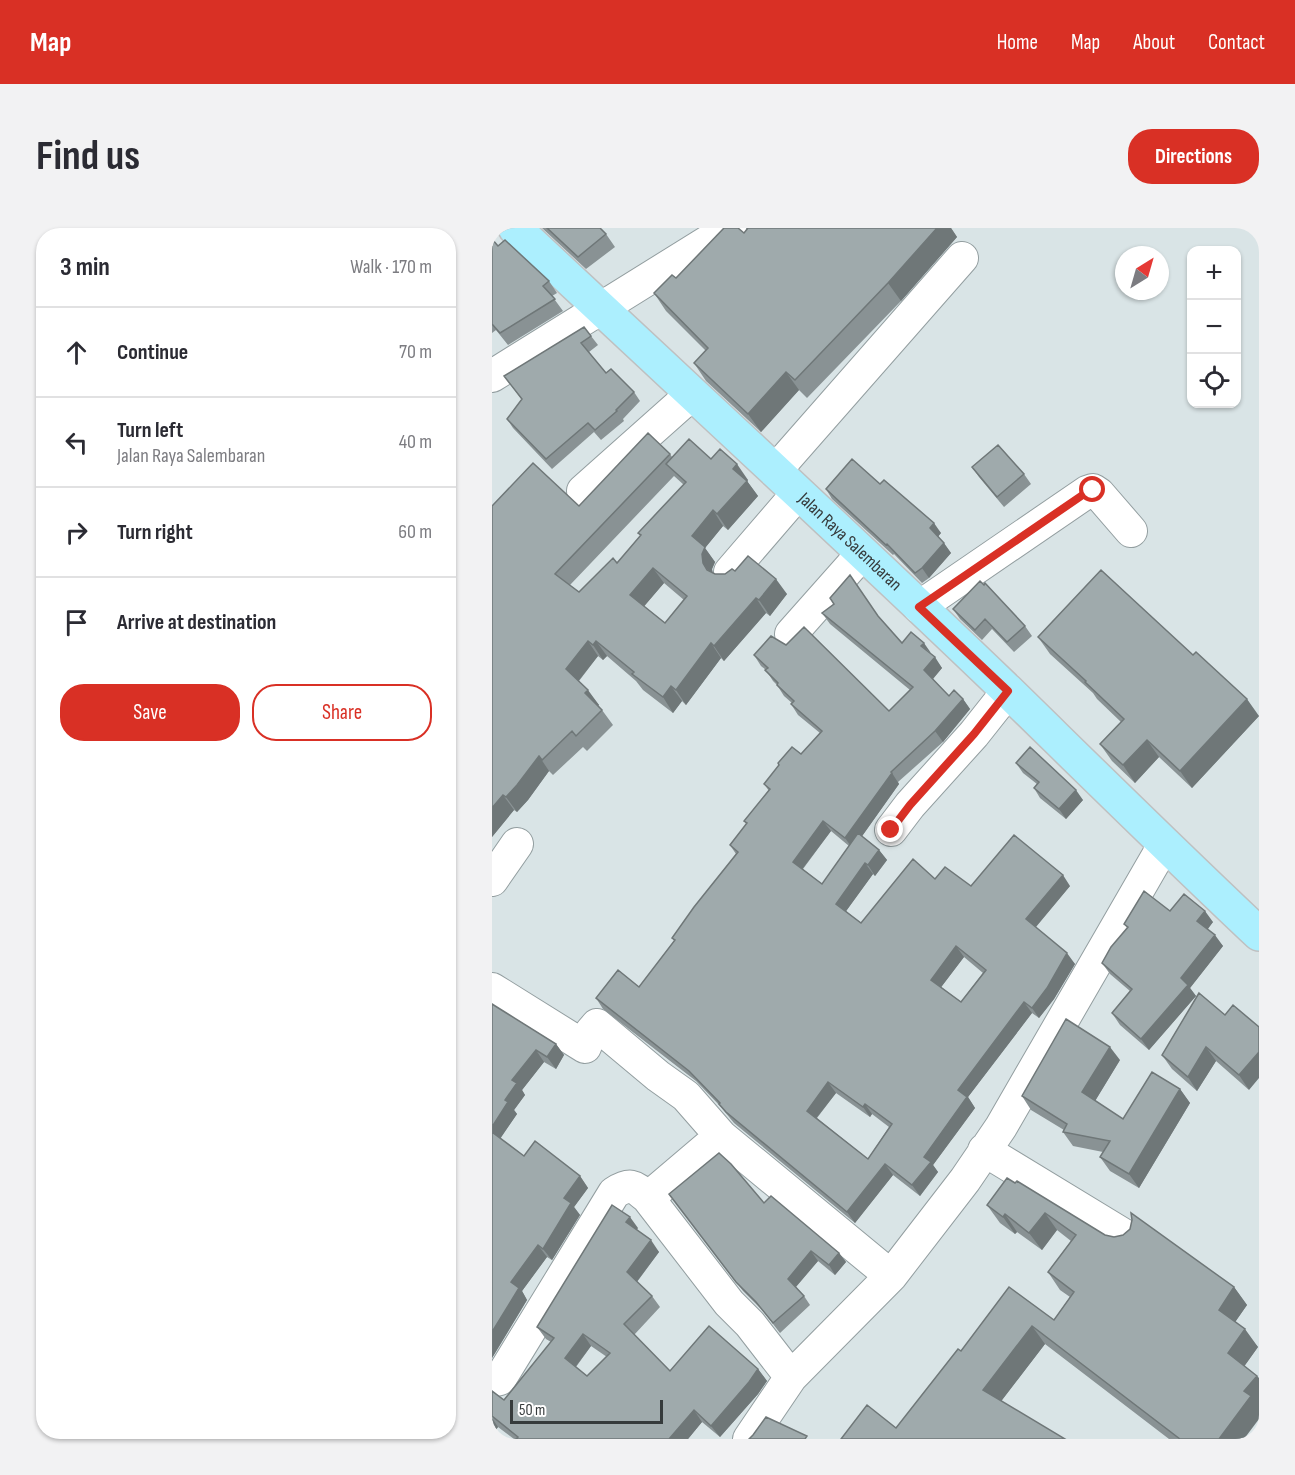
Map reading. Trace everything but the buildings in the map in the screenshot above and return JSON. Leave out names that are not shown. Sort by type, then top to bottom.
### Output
[{"type":"main road","name":"Jalan Raya Salembaran","points":[[515,228],[1008,691],[1164,845],[1259,934]]},
{"type":"street","points":[[492,376],[730,228]]},
{"type":"street","points":[[775,471],[962,258]]},
{"type":"street","points":[[583,491],[692,394]]},
{"type":"street","points":[[919,607],[1087,492],[1093,490],[1100,494],[1131,531]]},
{"type":"street","points":[[730,572],[798,493]]},
{"type":"street","points":[[791,634],[862,554]]},
{"type":"street","points":[[891,830],[1008,691]]},
{"type":"street","points":[[492,880],[518,844]]},
{"type":"street","points":[[749,1439],[791,1377],[891,1276],[965,1180],[1001,1127],[1164,845]]},
{"type":"street","points":[[492,989],[585,1047],[591,1032],[597,1025],[658,1076],[686,1096],[721,1136],[891,1276]]},
{"type":"street","points":[[648,1198],[721,1136]]},
{"type":"street","points":[[984,1150],[1126,1237]]},
{"type":"street","points":[[492,1382],[500,1379],[614,1193],[624,1186],[635,1187],[648,1198],[729,1303],[750,1324],[791,1377]]},
{"type":"route","points":[[891,830],[1008,691],[919,607],[1093,490]]}]
